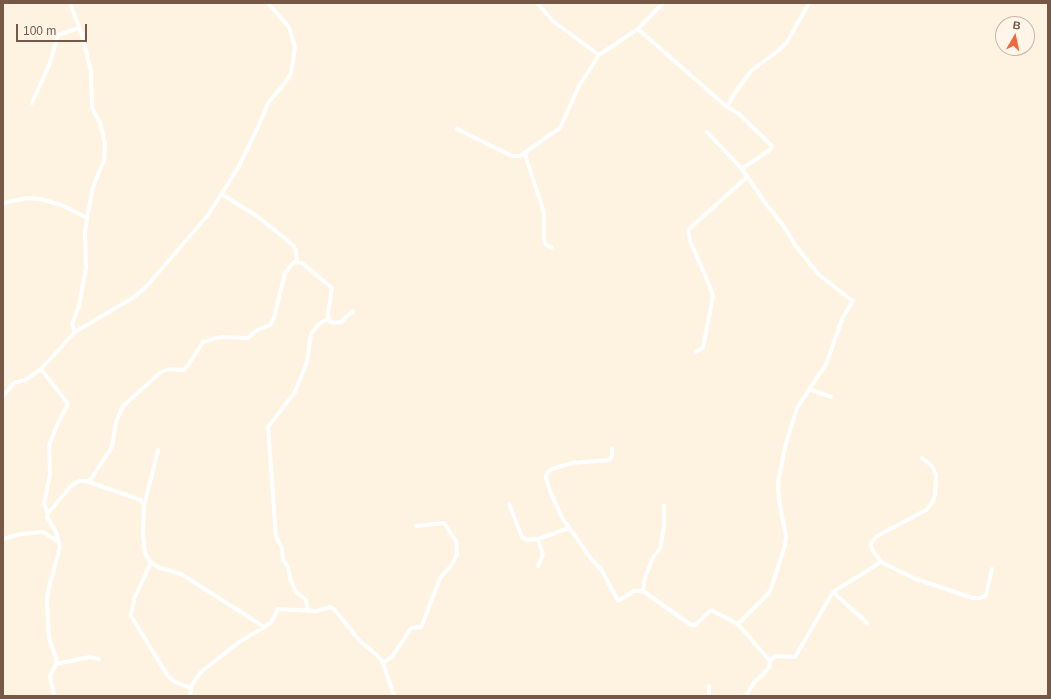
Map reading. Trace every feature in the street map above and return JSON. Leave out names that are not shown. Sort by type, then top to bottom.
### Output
[{"type":"street","points":[[70,3],[79,28],[90,71],[92,108],[100,124],[105,143],[105,155],[93,187],[87,218],[85,232],[86,268],[79,306],[72,324],[75,332]]},
{"type":"street","points":[[3,396],[14,383],[25,380],[41,369],[75,332],[134,297],[144,288],[207,217],[238,168],[260,125],[268,103],[285,83],[291,73],[295,48],[289,27],[268,3]]},
{"type":"street","points":[[537,3],[554,22],[599,55]]},
{"type":"street","points":[[457,129],[512,156],[520,156],[525,154],[560,128],[578,88],[599,55],[638,29],[663,3]]},
{"type":"street","points":[[727,107],[748,74],[778,51],[787,42],[809,3]]},
{"type":"street","points":[[32,103],[50,63],[58,35],[79,28]]},
{"type":"street","points":[[638,29],[727,107],[738,113],[772,146],[771,149],[742,169]]},
{"type":"street","points":[[707,132],[742,169],[795,244],[819,274],[853,301],[843,317],[826,364],[809,389],[794,416],[786,443],[778,482],[779,500],[786,537],[785,545],[768,594],[738,624]]},
{"type":"street","points":[[525,154],[544,213],[544,240],[546,245],[552,247]]},
{"type":"street","points":[[696,352],[703,348],[713,296],[690,241],[688,230],[747,177]]},
{"type":"street","points":[[221,194],[243,209],[257,216],[294,245],[297,262]]},
{"type":"street","points":[[3,203],[28,198],[41,199],[64,206],[87,218]]},
{"type":"street","points":[[89,482],[112,447],[116,422],[123,406],[161,372],[169,369],[183,370],[186,368],[203,342],[221,337],[248,338],[257,330],[270,325],[274,318],[285,274],[291,264],[297,262],[302,263],[332,288],[327,319],[319,324],[312,334],[307,362],[295,392],[268,427],[276,536],[282,548],[283,560],[288,567],[290,578],[296,592],[306,600],[308,611]]},
{"type":"street","points":[[327,319],[334,323],[341,322],[353,311]]},
{"type":"street","points":[[41,369],[68,404],[54,431],[49,446],[50,474],[44,504],[48,514],[47,519],[56,532],[60,547],[48,591],[47,602],[49,638],[56,658],[56,664],[50,676],[54,696]]},
{"type":"street","points":[[809,389],[831,397]]},
{"type":"street","points":[[612,448],[612,456],[608,460],[572,463],[552,469],[547,473],[546,478],[551,494],[569,528],[592,560],[601,569],[617,600],[623,600],[634,592],[643,591],[691,625],[695,625],[711,610],[738,624],[770,660]]},
{"type":"street","points":[[158,450],[144,506],[143,535],[145,553],[151,563],[183,575],[264,627]]},
{"type":"street","points":[[922,458],[932,466],[936,475],[935,495],[932,503],[926,510],[882,532],[872,540],[872,550],[881,562],[916,579],[979,598],[986,595],[992,568]]},
{"type":"street","points":[[48,514],[72,485],[82,481],[138,499],[144,506]]},
{"type":"street","points":[[509,504],[522,537],[526,540],[538,539],[569,528]]},
{"type":"street","points":[[643,591],[645,577],[654,556],[660,549],[664,526],[664,506]]},
{"type":"street","points":[[383,663],[392,657],[411,628],[421,627],[424,623],[440,578],[451,566],[457,555],[456,541],[444,523],[416,526]]},
{"type":"street","points":[[3,539],[21,534],[43,532],[59,542]]},
{"type":"street","points":[[538,539],[543,555],[538,566]]},
{"type":"street","points":[[746,696],[753,684],[769,668],[770,660],[775,656],[792,658],[798,655],[814,622],[833,592],[881,562]]},
{"type":"street","points":[[151,563],[134,599],[131,616],[168,676],[174,682],[191,688]]},
{"type":"street","points":[[833,592],[867,623]]},
{"type":"street","points":[[190,696],[191,688],[201,672],[239,642],[271,623],[278,609],[308,611],[330,607],[334,609],[359,640],[374,651],[383,663],[394,696]]},
{"type":"street","points":[[56,664],[90,657],[99,659]]},
{"type":"street","points":[[709,686],[709,696]]}]
